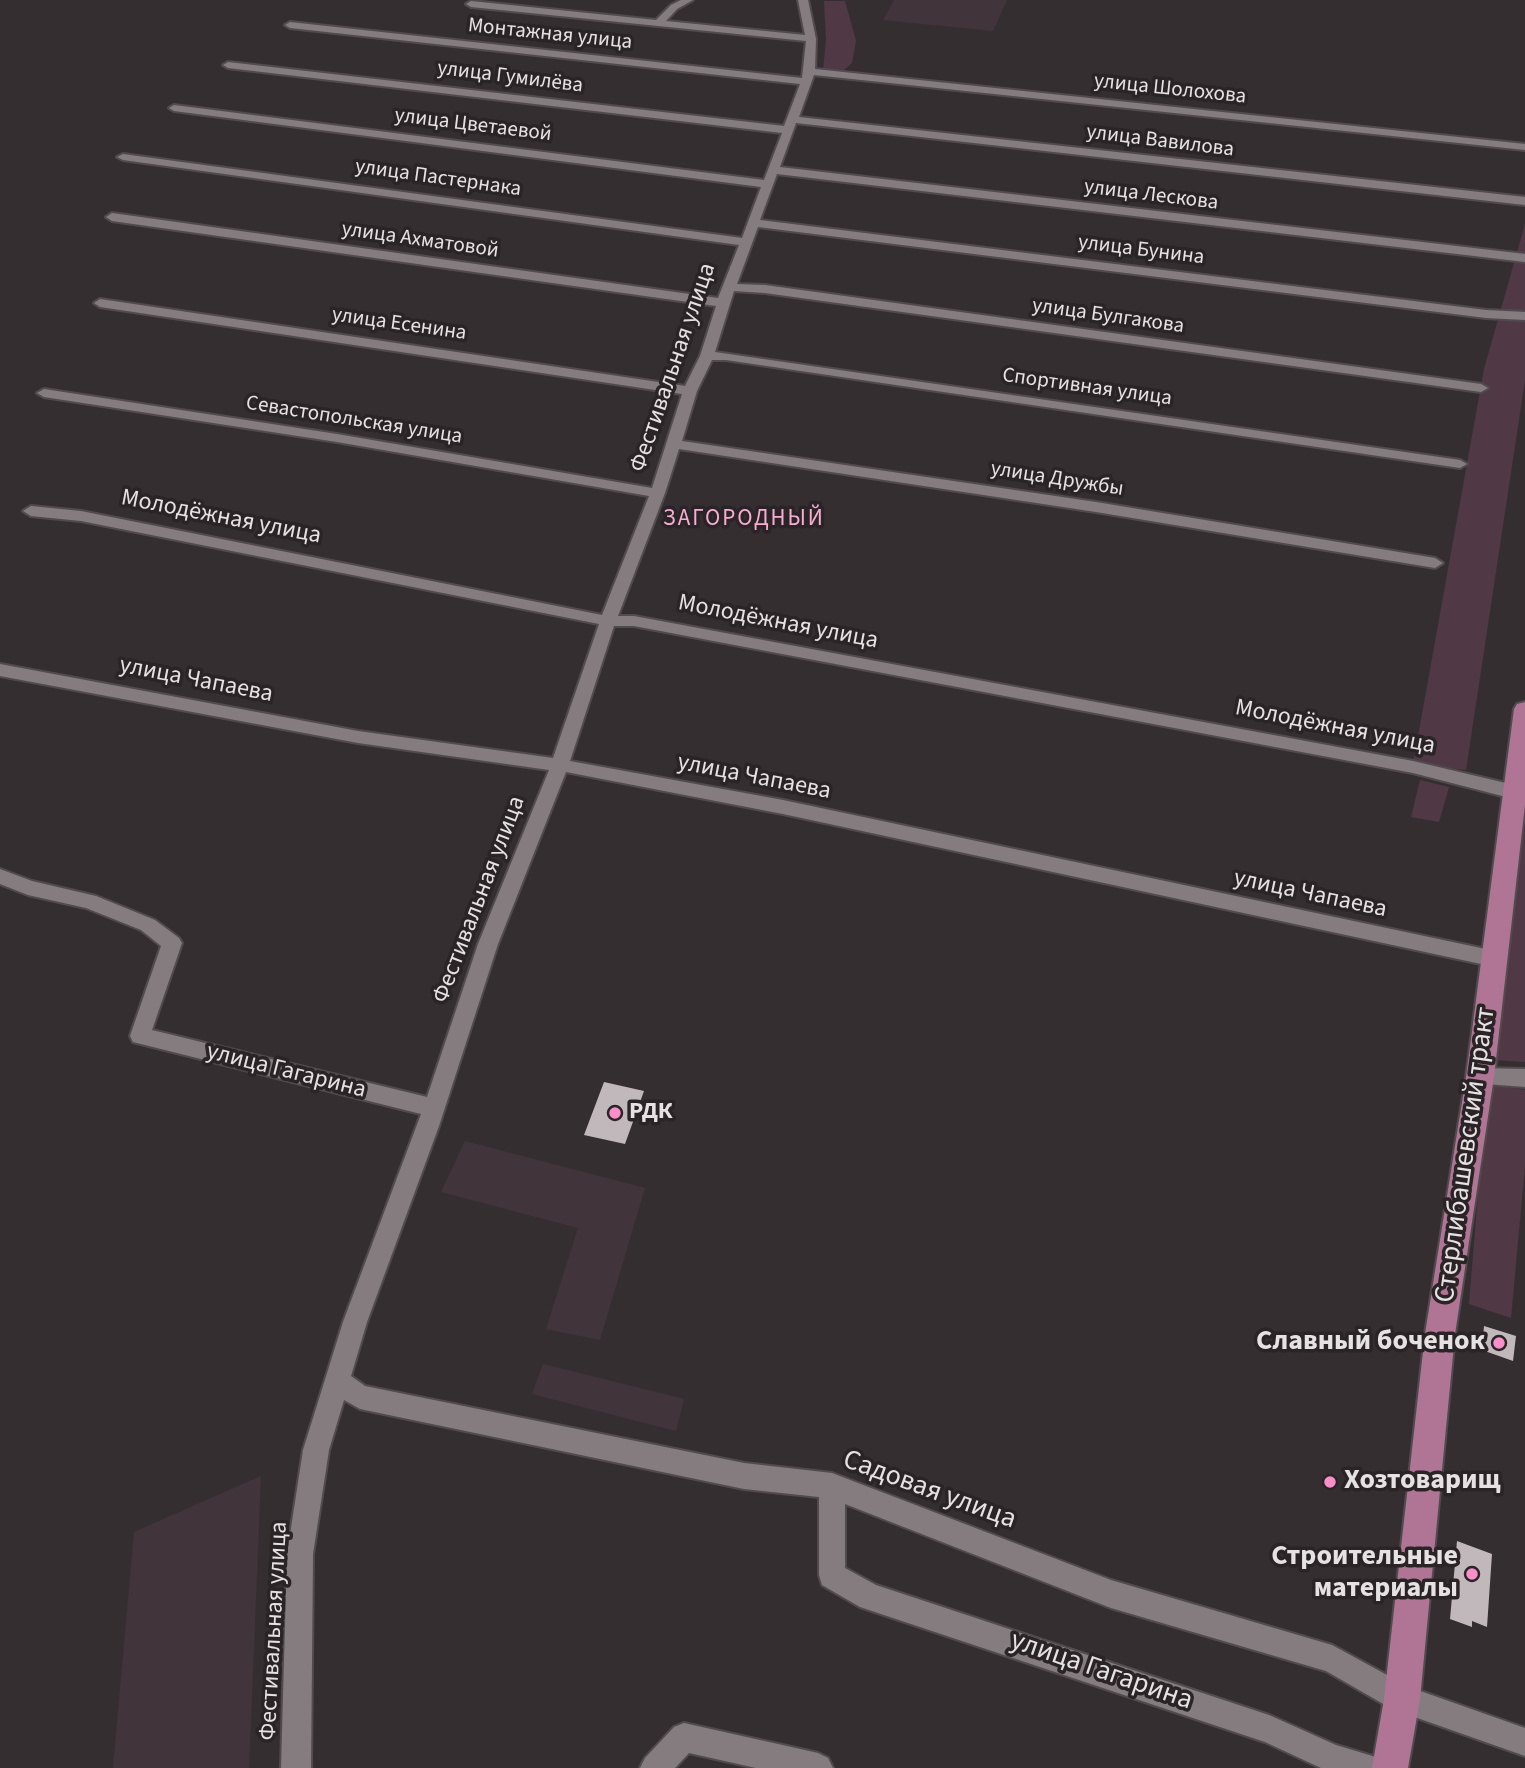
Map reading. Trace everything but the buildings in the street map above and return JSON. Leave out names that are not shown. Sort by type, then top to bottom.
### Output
[{"type":"main road","name":"Стерлибашевский тракт","points":[[1390,1768],[1402,1699],[1440,1334],[1480,1077],[1514,792],[1522,761],[1525,709]]},
{"type":"street","points":[[658,24],[674,7],[688,0]]},
{"type":"street","points":[[803,0],[811,39],[808,77]]},
{"type":"street","points":[[471,4],[811,39]]},
{"type":"street","name":"Монтажная улица","points":[[290,25],[808,77]]},
{"type":"street","name":"улица Гумилёва","points":[[228,65],[789,124]]},
{"type":"street","name":"Фестивальная улица","points":[[296,1768],[300,1554],[316,1450],[336,1380],[488,944],[560,765],[608,621],[658,493],[690,391],[707,356],[726,295],[808,77]]},
{"type":"street","name":"улица Шолохова","points":[[808,77],[1525,147]]},
{"type":"street","name":"улица Цветаевой","points":[[174,108],[771,177]]},
{"type":"street","name":"улица Вавилова","points":[[789,124],[1525,201]]},
{"type":"street","name":"улица Пастернака","points":[[123,157],[750,233]]},
{"type":"street","name":"улица Лескова","points":[[771,177],[1525,258]]},
{"type":"street","name":"улица Ахматовой","points":[[112,217],[726,295]]},
{"type":"street","name":"улица Бунина","points":[[750,233],[1486,314],[1525,316]]},
{"type":"street","name":"улица Булгакова","points":[[726,295],[765,289],[1480,388]]},
{"type":"street","name":"улица Есенина","points":[[100,303],[690,391]]},
{"type":"street","name":"Спортивная улица","points":[[707,356],[740,358],[1460,464]]},
{"type":"street","name":"Севастопольская улица","points":[[44,393],[337,438],[658,493]]},
{"type":"street","name":"улица Дружбы","points":[[672,444],[946,484],[1435,563]]},
{"type":"street","name":"Молодёжная улица","points":[[31,511],[81,516],[608,621],[634,621],[1269,739],[1413,767],[1514,792]]},
{"type":"street","name":"улица Чапаева","points":[[0,670],[358,737],[560,765],[783,807],[1495,959]]},
{"type":"street","name":"улица Гагарина","points":[[0,876],[29,888],[89,901],[148,925],[172,943],[140,1036],[433,1108]]},
{"type":"street","points":[[1480,1077],[1525,1079]]},
{"type":"street","name":"Садовая улица","points":[[336,1380],[360,1396],[744,1476],[832,1486],[1111,1594],[1332,1659],[1402,1699],[1525,1742]]},
{"type":"street","name":"улица Гагарина","points":[[832,1486],[832,1575],[870,1597],[1164,1693],[1269,1729],[1334,1759],[1369,1768]]},
{"type":"street","points":[[655,1768],[684,1737],[818,1768]]},
{"type":"shaded area","points":[[894,0],[1007,0],[993,31],[883,20]]},
{"type":"shaded area","points":[[824,1],[845,1],[856,41],[852,63],[844,70],[823,69],[826,40]]},
{"type":"shaded area","points":[[1525,224],[1525,380],[1466,770],[1413,764],[1484,369]]},
{"type":"shaded area","points":[[1420,780],[1449,787],[1439,822],[1411,817]]},
{"type":"shaded area","points":[[1525,825],[1525,1062],[1494,1060]]},
{"type":"shaded area","points":[[1487,1084],[1525,1090],[1525,1166],[1511,1318],[1469,1304]]},
{"type":"shaded area","points":[[465,1141],[645,1188],[600,1340],[546,1329],[578,1228],[441,1192]]},
{"type":"shaded area","points":[[543,1364],[684,1399],[676,1431],[532,1394]]},
{"type":"shaded area","points":[[261,1476],[249,1768],[113,1768],[134,1532]]},
{"type":"place","name":"РДК","points":[[615,1113]]},
{"type":"place","name":"Славный боченок","points":[[1499,1343]]},
{"type":"place","name":"Хозтоварищ","points":[[1330,1482]]},
{"type":"place","name":"Строительные материалы","points":[[1472,1574]]},
{"type":"district","name":"ЗАГОРОДНЫЙ","points":[[744,520]]}]
